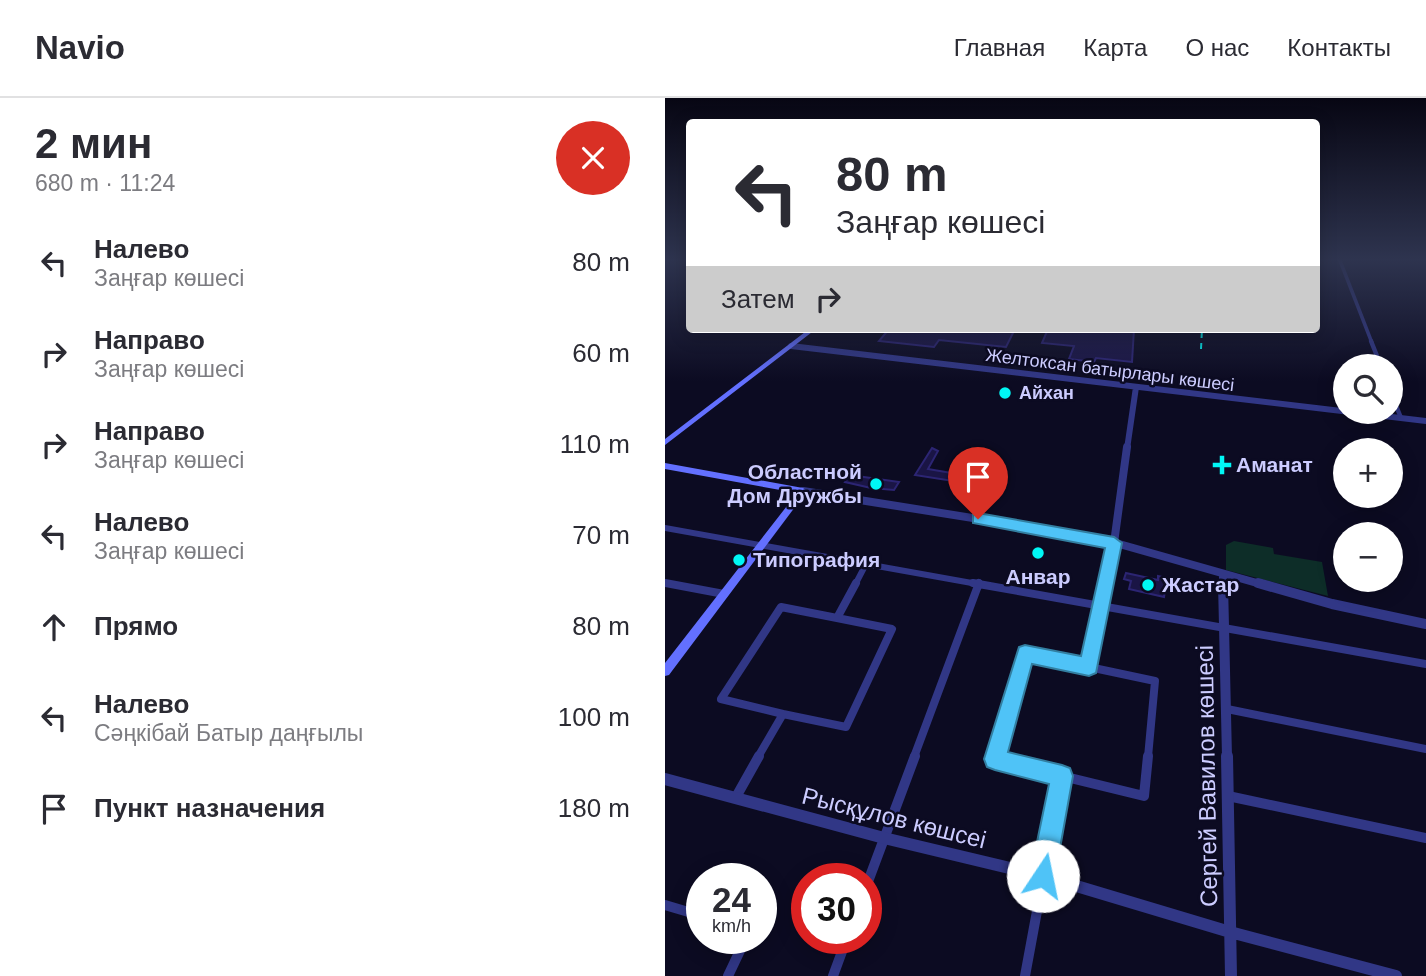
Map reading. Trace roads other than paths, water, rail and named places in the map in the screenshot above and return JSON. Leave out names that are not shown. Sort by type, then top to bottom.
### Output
[{"type":"main road","points":[[665,443],[808,333]]},
{"type":"main road","points":[[665,466],[803,491],[665,671]]},
{"type":"street","points":[[1355,299],[1376,354]]},
{"type":"street","name":"Желтоксан батырлары көшесі","points":[[791,346],[1333,410]]},
{"type":"street","points":[[1089,667],[1114,543],[1136,387]]},
{"type":"street","name":"Желтоксан батырлары көшесі","points":[[1403,418],[1426,421]]},
{"type":"street","points":[[803,491],[1114,543],[1223,576],[1367,613],[1426,624]]},
{"type":"street","points":[[665,528],[1426,664]]},
{"type":"street","points":[[837,618],[867,562]]},
{"type":"street","name":"Сергей Вавилов көшесі","points":[[1223,576],[1231,976]]},
{"type":"street","points":[[875,863],[979,582]]},
{"type":"street","points":[[665,583],[724,594]]},
{"type":"street","points":[[782,607],[837,618],[892,629],[846,727],[721,699],[782,607]]},
{"type":"street","points":[[1025,653],[1089,667],[1155,681],[1144,796],[995,759],[1025,653]]},
{"type":"street","points":[[1227,709],[1426,749]]},
{"type":"street","points":[[735,798],[783,714]]},
{"type":"street","points":[[1025,976],[1062,776]]},
{"type":"street","name":"Рысқұлов көшсеі","points":[[665,779],[884,838],[1043,876],[1230,932],[1396,976]]},
{"type":"street","points":[[1227,796],[1426,838]]},
{"type":"street","points":[[665,905],[686,911]]},
{"type":"street","points":[[727,976],[737,954]]},
{"type":"street","points":[[833,976],[841,954]]},
{"type":"railway","points":[[1201,349],[1202,333]]},
{"type":"place","name":"Айхан","points":[[1005,393]]},
{"type":"place","name":"Аманат","points":[[1222,465]]},
{"type":"place","name":"Областной Дом Дружбы","points":[[876,484]]},
{"type":"place","name":"Анвар","points":[[1038,553]]},
{"type":"place","name":"Типография","points":[[739,560]]},
{"type":"place","name":"Жастар","points":[[1148,585]]}]
